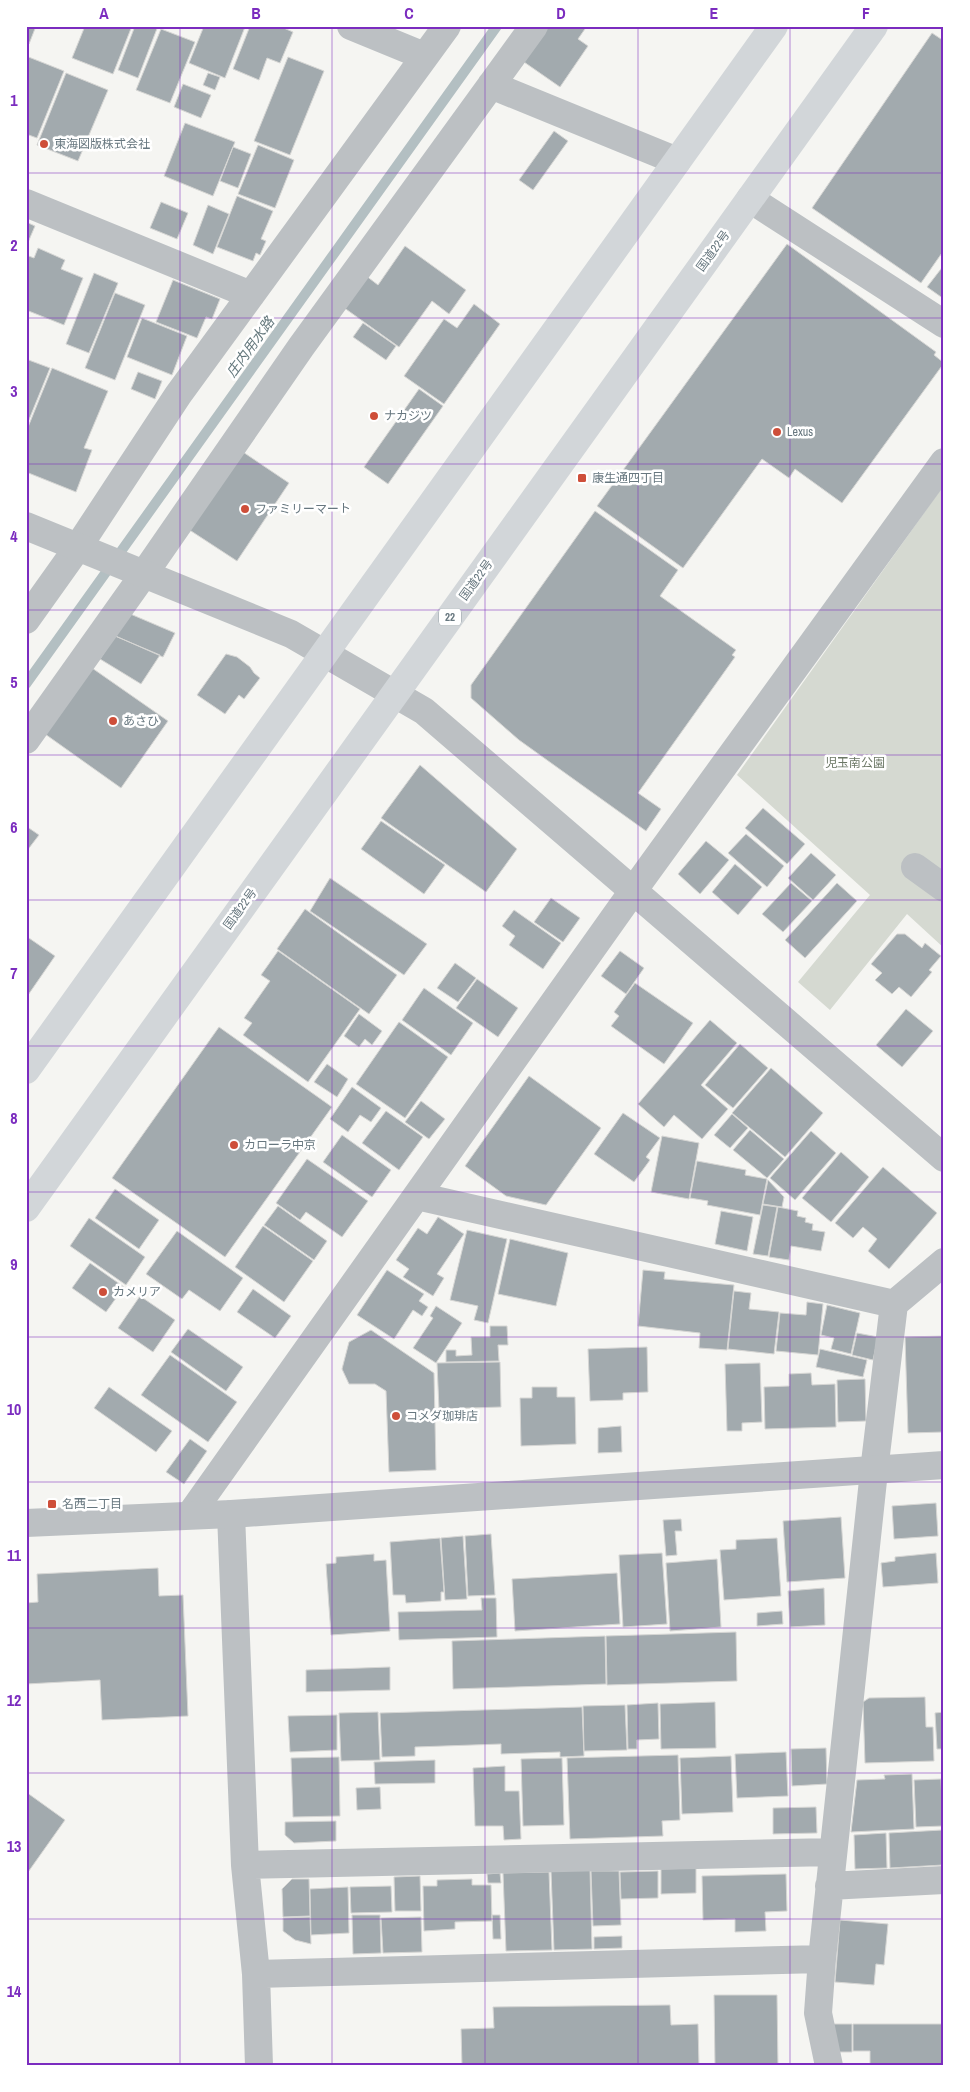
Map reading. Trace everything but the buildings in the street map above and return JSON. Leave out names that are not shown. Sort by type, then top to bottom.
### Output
[{"type":"highway","points":[[26,1070],[774,26]]},
{"type":"highway","name":"国道22号","points":[[26,1208],[874,26]]},
{"type":"street","points":[[351,26],[424,56]]},
{"type":"street","points":[[26,620],[84,550],[178,395],[446,26]]},
{"type":"street","points":[[26,740],[136,571],[301,348],[534,26]]},
{"type":"street","points":[[491,85],[677,161]]},
{"type":"street","points":[[750,199],[944,324]]},
{"type":"street","points":[[26,203],[251,295]]},
{"type":"street","points":[[190,1515],[633,891],[944,462]]},
{"type":"street","points":[[26,526],[291,634],[424,711],[944,1158]]},
{"type":"street","points":[[915,867],[944,888]]},
{"type":"street","points":[[417,1196],[894,1304]]},
{"type":"street","points":[[830,2066],[818,2013],[822,1959],[874,1471],[894,1304],[944,1262]]},
{"type":"street","points":[[26,1523],[231,1514],[944,1465]]},
{"type":"street","points":[[231,1514],[245,1865],[256,1974],[259,2066]]},
{"type":"street","points":[[245,1865],[833,1852]]},
{"type":"street","points":[[829,1886],[944,1880]]},
{"type":"street","points":[[256,1974],[822,1959]]},
{"type":"green space","name":"児玉南公園","points":[[944,485],[944,948],[907,914],[830,1010],[798,982],[870,895],[737,775]]},
{"type":"waterway","name":"庄内用水路","points":[[26,684],[497,26]]},
{"type":"place","name":"東海図版株式会社","points":[[44,144]]},
{"type":"place","name":"ナカジツ","points":[[374,416]]},
{"type":"place","name":"Lexus","points":[[777,432]]},
{"type":"place","name":"康生通四丁目","points":[[582,478]]},
{"type":"place","name":"ファミリーマート","points":[[245,509]]},
{"type":"place","name":"あさひ","points":[[113,721]]},
{"type":"place","name":"カローラ中京","points":[[234,1145]]},
{"type":"place","name":"カメリア","points":[[103,1292]]},
{"type":"place","name":"コメダ珈琲店","points":[[396,1416]]},
{"type":"place","name":"名西二丁目","points":[[52,1504]]}]
